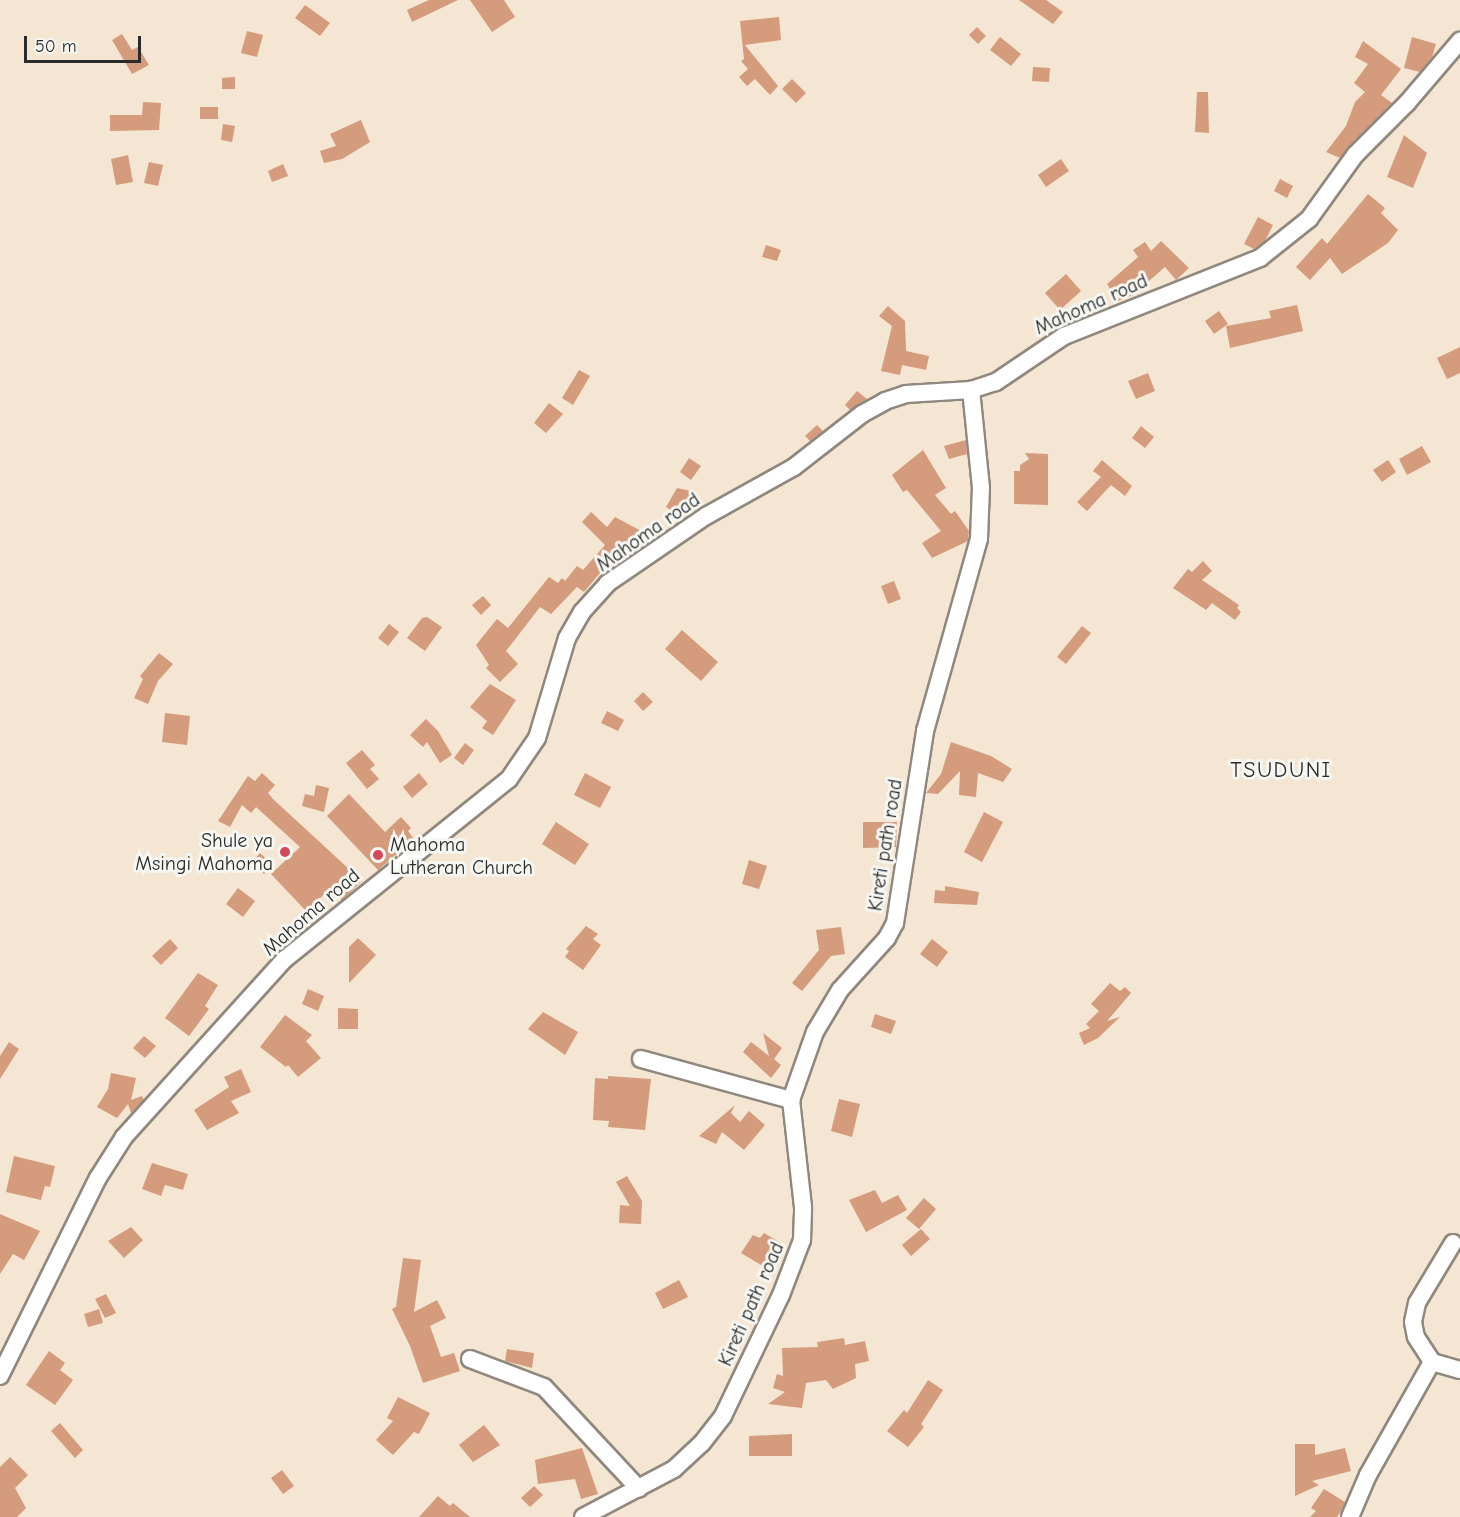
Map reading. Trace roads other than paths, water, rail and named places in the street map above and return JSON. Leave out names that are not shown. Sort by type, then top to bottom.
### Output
[{"type":"street","name":"Mahoma road","points":[[0,1376],[98,1178],[124,1137],[285,959],[509,779],[537,738],[567,638],[582,612],[608,583],[706,516],[794,466],[862,414],[885,401],[906,394],[971,390],[996,382],[1064,336],[1260,258],[1290,237],[1315,211],[1355,155],[1407,104],[1460,41]]},
{"type":"street","name":"Kireti path road","points":[[583,1517],[674,1469],[723,1416],[802,1240],[803,1207],[791,1100],[815,1032],[840,990],[887,938],[895,923],[925,731],[944,650],[979,539],[981,488],[971,390]]},
{"type":"street","points":[[640,1059],[791,1100]]},
{"type":"street","points":[[1453,1243],[1417,1303],[1413,1322],[1416,1337],[1432,1362],[1460,1370]]},
{"type":"street","points":[[470,1359],[544,1387],[639,1489]]},
{"type":"street","points":[[1350,1517],[1368,1475],[1432,1362]]},
{"type":"place","name":"Shule ya Msingi Mahoma","points":[[285,852]]},
{"type":"place","name":"Mahoma Lutheran Church","points":[[378,855]]},
{"type":"district","name":"TSUDUNI","points":[[1281,771]]}]
